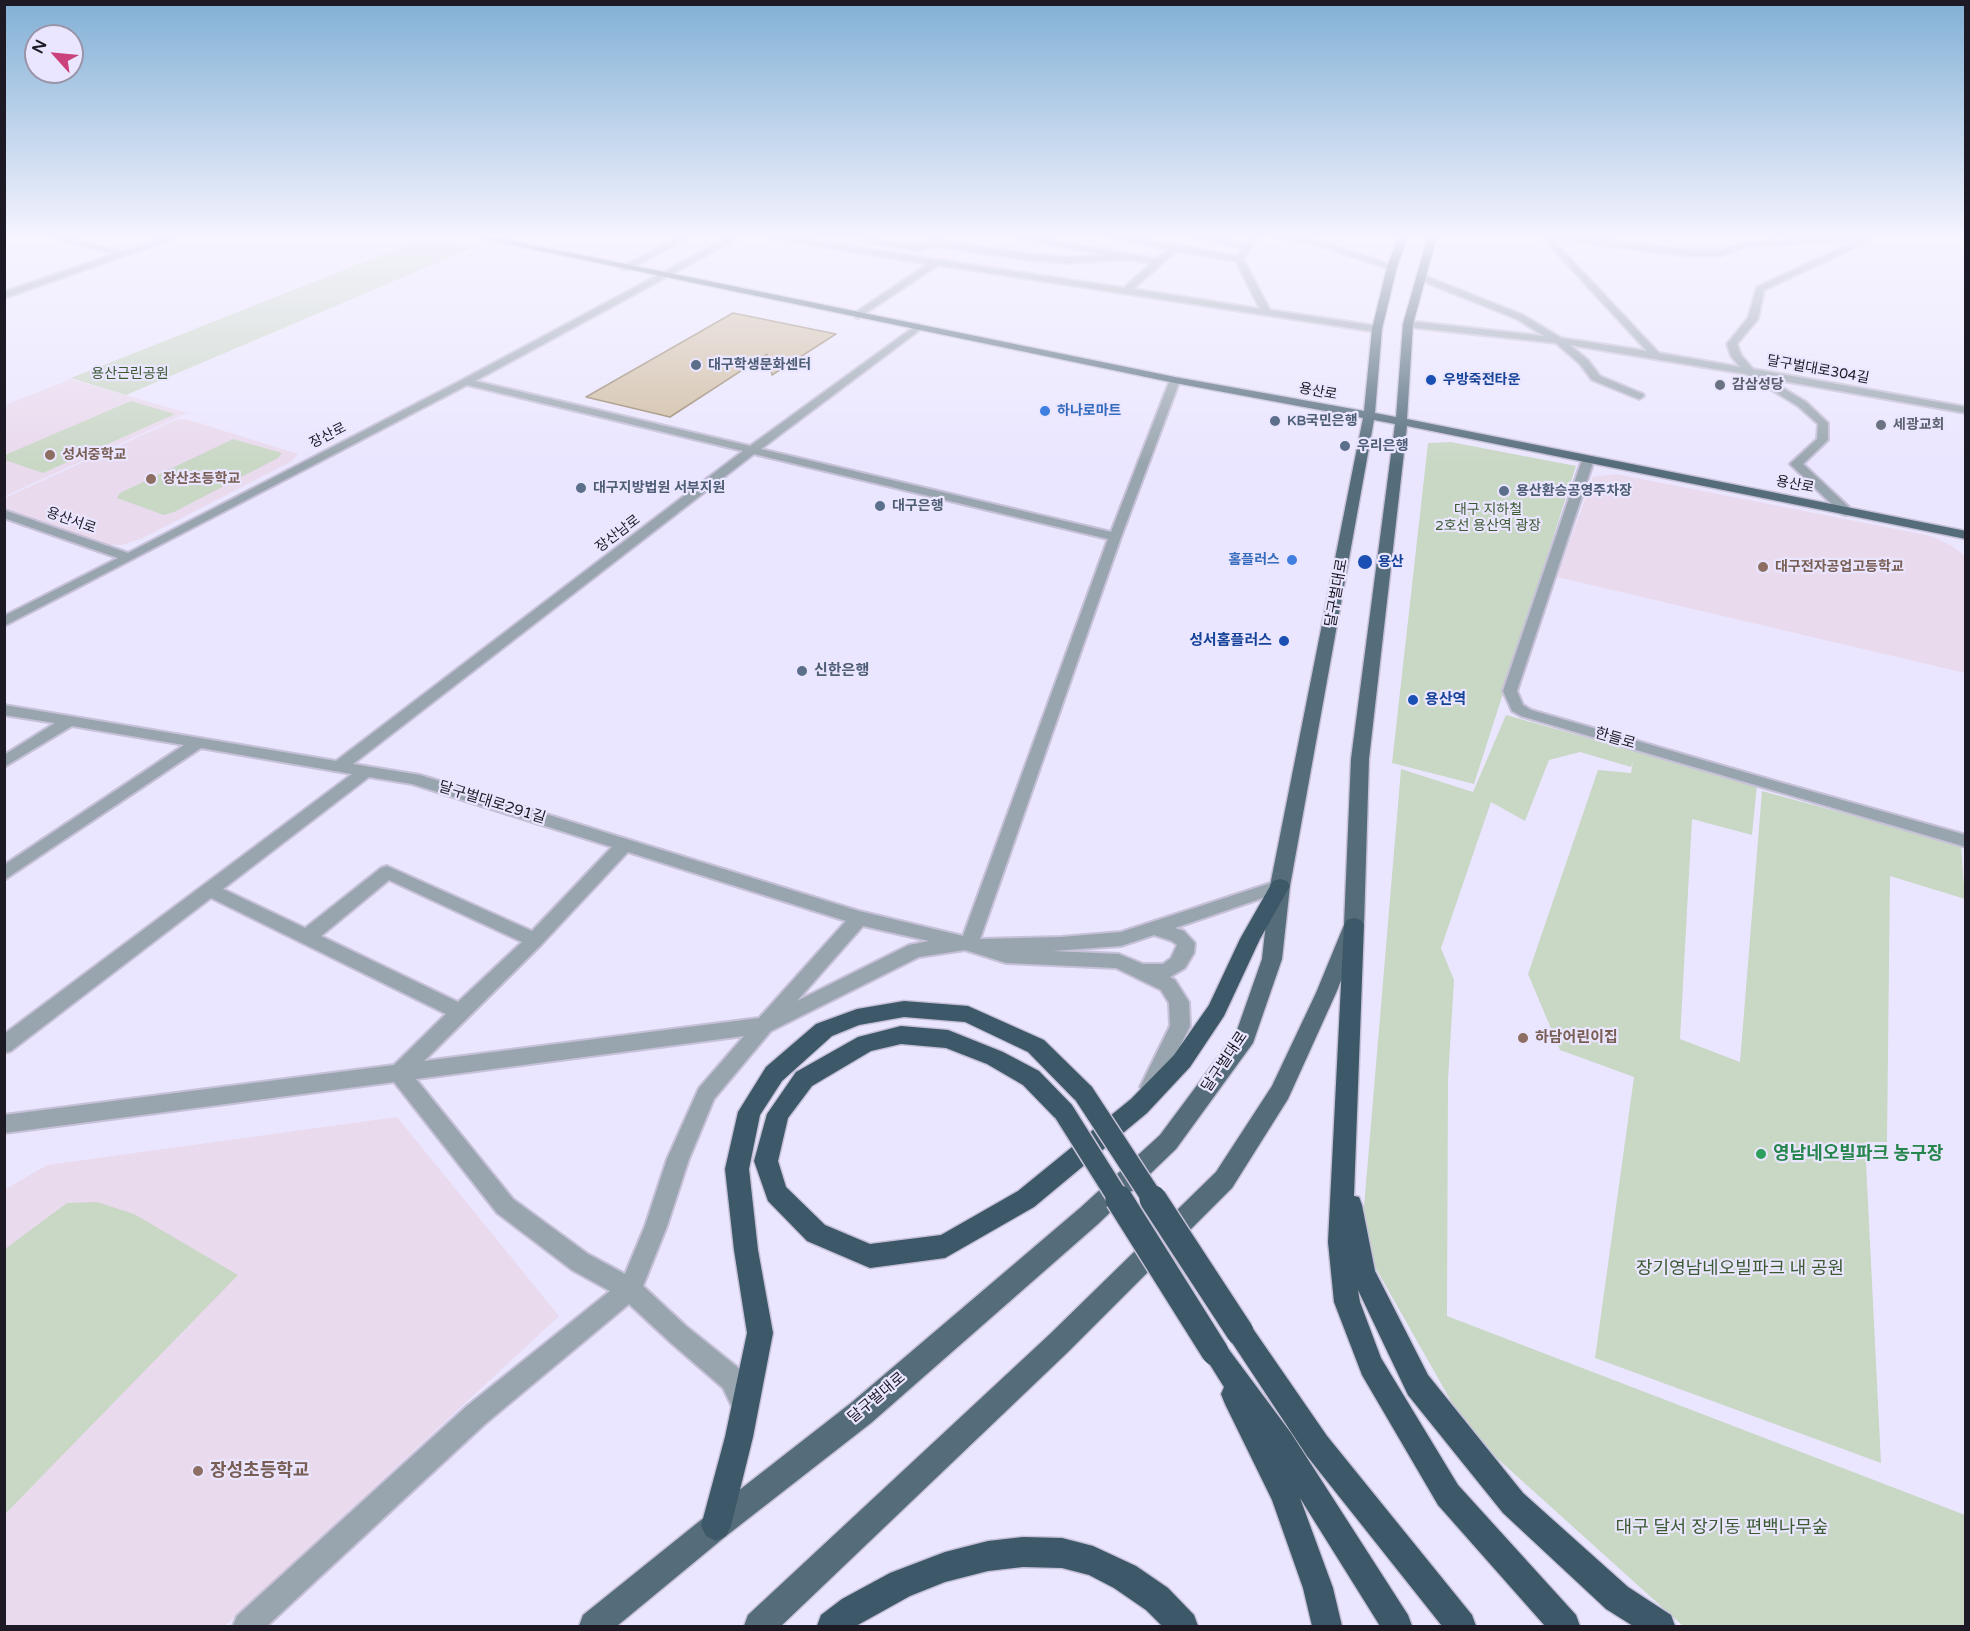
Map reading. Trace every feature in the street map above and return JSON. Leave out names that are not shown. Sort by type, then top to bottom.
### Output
[{"type":"highway","points":[[1280,886],[1250,939],[1217,1010],[1182,1061],[1139,1106],[1026,1199],[945,1246],[870,1256],[816,1233],[776,1193],[766,1161],[778,1114],[804,1079],[866,1043],[901,1035],[948,1039],[995,1058],[1031,1078],[1064,1112],[1215,1352],[1281,1443],[1397,1626]]},
{"type":"highway","points":[[1354,925],[1345,1179],[1340,1242],[1347,1302],[1371,1366],[1448,1495],[1565,1626]]},
{"type":"highway","points":[[716,1526],[745,1407],[760,1333],[746,1250],[737,1169],[748,1112],[774,1074],[824,1030],[857,1017],[904,1008],[968,1014],[1036,1046],[1084,1094],[1317,1446],[1461,1626]]},
{"type":"highway","points":[[1345,1179],[1363,1273],[1418,1385],[1512,1503],[1617,1598],[1660,1626]]},
{"type":"highway","points":[[1215,1352],[1284,1495],[1318,1588],[1328,1626]]},
{"type":"highway","points":[[832,1626],[853,1610],[901,1584],[945,1567],[987,1556],[1023,1552],[1062,1553],[1093,1562],[1125,1577],[1157,1599],[1183,1626]]},
{"type":"main road","name":"용산로","points":[[844,312],[1175,380],[1503,440],[1588,460],[1965,535]]},
{"type":"main road","name":"달구벌대로","points":[[594,1626],[716,1526],[861,1413],[1089,1216],[1168,1142],[1245,1037],[1272,958],[1280,886],[1369,417],[1377,329],[1381,312]]},
{"type":"main road","points":[[759,1626],[1059,1343],[1224,1180],[1280,1092],[1326,993],[1354,925],[1360,759],[1401,423],[1408,324],[1411,312]]},
{"type":"street","name":"장산로","points":[[4,622],[597,312]]},
{"type":"street","points":[[858,315],[862,312]]},
{"type":"street","points":[[1267,312],[1377,329]]},
{"type":"street","name":"달구벌대로304길","points":[[1508,312],[1560,341],[1584,362],[1596,378],[1639,396]]},
{"type":"street","points":[[1616,312],[1656,355]]},
{"type":"street","points":[[1755,312],[1753,320],[1732,344],[1736,356],[1750,372],[1802,404],[1823,423],[1822,440],[1796,464],[1846,511]]},
{"type":"street","points":[[1408,324],[1560,341]]},
{"type":"street","name":"장산남로","points":[[338,767],[752,450],[918,327]]},
{"type":"street","name":"달구벌대로304길","points":[[1560,341],[1656,355],[1965,410]]},
{"type":"street","points":[[969,944],[1115,537],[1175,380]]},
{"type":"street","points":[[466,382],[1115,537]]},
{"type":"street","name":"한들로","points":[[1588,460],[1510,691],[1517,708],[1526,713],[1965,841]]},
{"type":"street","name":"용산서로","points":[[4,514],[128,557]]},
{"type":"street","name":"달구벌대로291길","points":[[4,710],[414,779],[859,918],[969,944]]},
{"type":"street","points":[[4,762],[69,721]]},
{"type":"street","points":[[4,874],[198,743]]},
{"type":"street","points":[[4,1045],[366,771]]},
{"type":"street","points":[[399,1073],[535,940],[624,845]]},
{"type":"street","points":[[307,937],[387,872],[535,940]]},
{"type":"street","points":[[4,1124],[765,1025],[916,950],[969,944],[1060,944],[1122,939],[1280,886]]},
{"type":"street","points":[[210,890],[460,1012]]},
{"type":"street","points":[[247,1626],[476,1415],[630,1289],[656,1226],[678,1159],[706,1094],[859,918]]},
{"type":"street","points":[[1143,971],[1167,971],[1178,963],[1185,953],[1186,943],[1178,936],[1154,928]]},
{"type":"street","points":[[969,944],[1006,956],[1119,961],[1168,985],[1179,1002],[1180,1026],[1161,1068],[1139,1106]]},
{"type":"street","points":[[399,1073],[505,1206],[580,1262],[630,1289],[678,1334],[732,1378],[745,1407]]},
{"type":"shaded area","name":"성서중학교","points":[[71,379],[187,413],[5,496],[5,405]]},
{"type":"shaded area","name":"장산초등학교","points":[[186,419],[298,454],[292,461],[143,538],[122,545],[109,545],[5,508],[5,498],[175,420]]},
{"type":"shaded area","name":"대구전자공업고등학교","points":[[1616,474],[1931,536],[1952,546],[1965,556],[1965,673],[1557,577],[1593,477]]},
{"type":"shaded area","name":"장성초등학교","points":[[397,1117],[559,1316],[225,1626],[5,1626],[4,1190],[47,1165]]},
{"type":"green space","name":"용산근린공원","points":[[237,312],[321,312],[126,395],[71,378]]},
{"type":"green space","points":[[131,401],[175,414],[43,473],[5,460],[5,455]]},
{"type":"green space","points":[[233,439],[282,453],[278,458],[164,515],[117,498],[120,493]]},
{"type":"green space","name":"대구 지하철 2호선 용산역 광장","points":[[1451,442],[1576,466],[1474,784],[1392,763],[1428,443]]},
{"type":"green space","points":[[1506,715],[1757,785],[1752,835],[1692,819],[1680,1039],[1740,1062],[1762,791],[1961,845],[1965,899],[1890,876],[1887,1142],[1865,1142],[1881,1463],[1595,1358],[1634,1077],[1560,1050],[1528,974],[1598,770],[1631,773],[1633,760],[1631,767],[1580,752],[1549,760],[1525,821],[1491,802],[1441,948],[1454,980],[1448,1080],[1447,1316],[1965,1515],[1965,1626],[1683,1626],[1469,1433],[1361,1242],[1401,769],[1473,792]]},
{"type":"green space","points":[[97,1202],[134,1214],[238,1275],[5,1514],[5,1249],[67,1203]]},
{"type":"building","name":"대구학생문화센터","points":[[733,313],[836,334],[772,375],[767,354],[670,417],[586,397]]},
{"type":"place","name":"대구학생문화센터","points":[[696,365]]},
{"type":"place","name":"우방죽전타운","points":[[1431,380]]},
{"type":"place","name":"감삼성당","points":[[1720,385]]},
{"type":"place","name":"하나로마트","points":[[1045,411]]},
{"type":"place","name":"KB국민은행","points":[[1275,421]]},
{"type":"place","name":"세광교회","points":[[1881,425]]},
{"type":"place","name":"우리은행","points":[[1345,446]]},
{"type":"place","name":"성서중학교","points":[[50,455]]},
{"type":"place","name":"장산초등학교","points":[[151,479]]},
{"type":"place","name":"대구지방법원 서부지원","points":[[581,488]]},
{"type":"place","name":"용산환승공영주차장","points":[[1504,491]]},
{"type":"place","name":"대구은행","points":[[880,506]]},
{"type":"place","name":"홈플러스","points":[[1292,560]]},
{"type":"place","name":"용산","points":[[1365,562]]},
{"type":"place","name":"대구전자공업고등학교","points":[[1763,567]]},
{"type":"place","name":"성서홈플러스","points":[[1284,641]]},
{"type":"place","name":"신한은행","points":[[802,671]]},
{"type":"place","name":"용산역","points":[[1413,700]]},
{"type":"place","name":"하담어린이집","points":[[1523,1038]]},
{"type":"place","name":"영남네오빌파크 농구장","points":[[1761,1154]]},
{"type":"place","name":"장성초등학교","points":[[198,1471]]},
{"type":"park label","name":"장기영남네오빌파크 내 공원","points":[[1740,1269]]},
{"type":"park label","name":"대구 달서 장기동 편백나무숲","points":[[1722,1528]]}]
